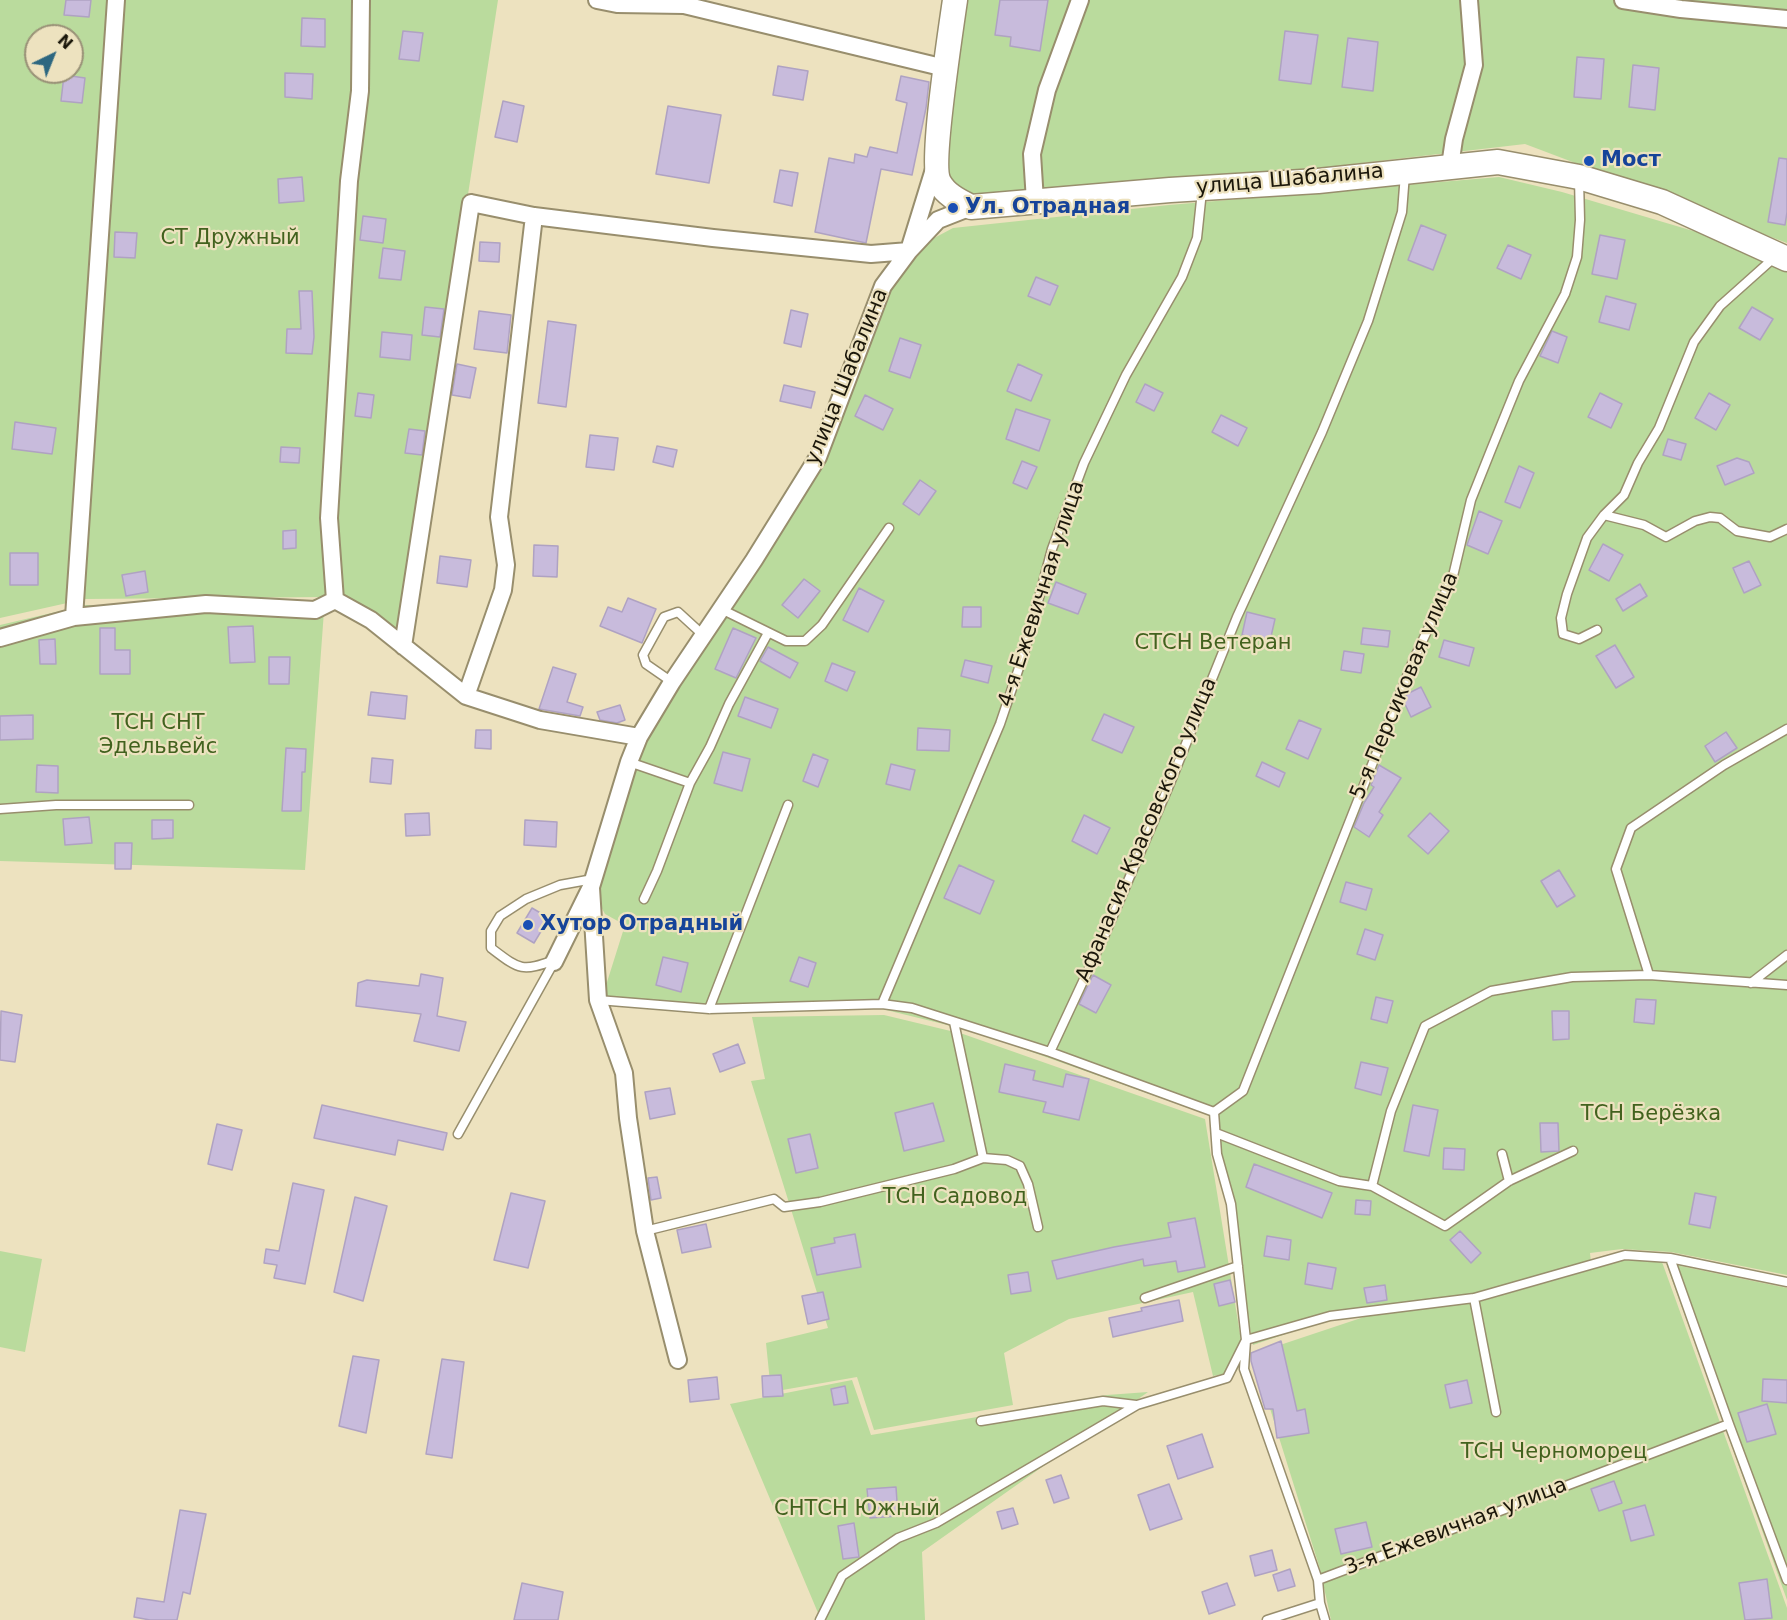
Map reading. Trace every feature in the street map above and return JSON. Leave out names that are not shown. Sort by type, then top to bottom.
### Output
[{"type":"main road","points":[[955,0],[945,68],[936,160],[938,181],[951,196],[982,207]]},
{"type":"main road","name":"улица Шабалина","points":[[982,207],[1035,201],[1318,181],[1498,162],[1579,177],[1662,202],[1782,257]]},
{"type":"street","points":[[74,617],[116,0]]},
{"type":"street","points":[[335,600],[329,518],[349,181],[360,91],[361,0]]},
{"type":"street","points":[[597,0],[617,4],[683,2],[945,68]]},
{"type":"street","points":[[1035,201],[1032,154],[1047,90],[1080,0]]},
{"type":"street","points":[[1450,166],[1454,139],[1474,65],[1469,0]]},
{"type":"street","points":[[1623,0],[1681,9],[1787,19]]},
{"type":"street","points":[[403,646],[471,203],[534,216],[713,238],[871,254],[909,251],[936,160]]},
{"type":"street","name":"улица Шабалина","points":[[555,961],[592,883],[629,762],[639,737],[702,634],[754,560],[818,457],[883,286],[909,251],[938,220],[982,207]]},
{"type":"street","points":[[466,696],[503,590],[506,565],[499,517],[534,216]]},
{"type":"street","points":[[0,638],[74,617],[206,604],[315,610],[335,600]]},
{"type":"street","points":[[335,600],[371,620],[466,696],[540,720],[639,737]]},
{"type":"street","points":[[592,883],[598,1000],[624,1073],[628,1118],[645,1231],[678,1360]]},
{"type":"lane","name":"Афанасия Красовского улица","points":[[1050,1052],[1106,932],[1171,781],[1237,616],[1322,432],[1368,321],[1402,213],[1405,171]]},
{"type":"lane","name":"5-я Персиковая улица","points":[[1214,1112],[1243,1091],[1413,661],[1453,576],[1471,500],[1491,450],[1519,381],[1565,294],[1577,257],[1580,220],[1579,177]]},
{"type":"lane","name":"4-я Ежевичная улица","points":[[882,1004],[1000,724],[1025,650],[1052,549],[1084,463],[1126,375],[1182,277],[1197,238],[1203,188]]},
{"type":"lane","points":[[1597,630],[1579,639],[1563,634],[1562,618],[1567,594],[1587,538],[1604,515],[1624,495],[1638,463],[1659,428],[1694,342],[1720,306],[1782,257]]},
{"type":"lane","points":[[1604,515],[1644,525],[1666,537],[1695,521],[1710,517],[1720,518],[1737,531],[1770,537],[1787,529]]},
{"type":"lane","points":[[721,609],[786,641],[805,641],[822,625],[889,528]]},
{"type":"lane","points":[[672,682],[646,664],[643,655],[664,617],[678,612],[702,634]]},
{"type":"lane","points":[[644,899],[690,783],[710,747],[729,704],[768,633]]},
{"type":"lane","points":[[1650,975],[1616,869],[1631,828],[1724,765],[1787,729]]},
{"type":"lane","points":[[629,762],[690,783]]},
{"type":"lane","points":[[0,809],[56,805],[189,805]]},
{"type":"lane","points":[[709,1009],[788,805]]},
{"type":"lane","points":[[555,961],[530,969],[512,964],[491,948],[491,931],[500,916],[526,898],[560,885],[592,883]]},
{"type":"lane","points":[[1751,983],[1787,955]]},
{"type":"lane","points":[[458,1134],[555,961]]},
{"type":"lane","points":[[1372,1186],[1391,1111],[1425,1026],[1491,991],[1572,977],[1650,975],[1787,985]]},
{"type":"lane","points":[[598,1000],[709,1009],[882,1004],[912,1008],[1050,1052],[1214,1112],[1217,1154],[1231,1204],[1246,1340],[1244,1369],[1318,1580],[1320,1603],[1325,1620]]},
{"type":"lane","points":[[954,1022],[983,1158]]},
{"type":"lane","points":[[1216,1133],[1339,1180],[1372,1186],[1445,1226],[1509,1181],[1573,1151]]},
{"type":"lane","points":[[1502,1154],[1509,1181]]},
{"type":"lane","points":[[645,1231],[774,1199],[784,1207],[820,1202],[954,1169],[983,1158],[1007,1160],[1020,1166],[1028,1184],[1038,1227]]},
{"type":"lane","points":[[820,1620],[842,1576],[898,1538],[936,1523],[1137,1405],[1227,1378],[1246,1340],[1330,1316],[1474,1298],[1625,1255],[1671,1258],[1787,1282]]},
{"type":"lane","points":[[1671,1258],[1787,1580]]},
{"type":"lane","points":[[1145,1298],[1238,1266]]},
{"type":"lane","points":[[1474,1298],[1496,1412]]},
{"type":"lane","points":[[981,1421],[1102,1401],[1137,1405]]},
{"type":"lane","name":"3-я Ежевичная улица","points":[[1318,1580],[1729,1424]]},
{"type":"lane","points":[[1267,1620],[1320,1603]]},
{"type":"green space","name":"СТ Дружный","points":[[0,0],[498,0],[400,635],[326,597],[85,599],[0,618]]},
{"type":"green space","points":[[955,0],[1787,0],[1787,243],[1525,144],[992,206],[951,197],[936,160]]},
{"type":"green space","name":"СТСН Ветеран","points":[[1499,177],[1562,192],[1700,233],[1774,263],[1787,264],[1787,1275],[1671,1252],[1622,1249],[1590,1253],[1591,1262],[1473,1294],[1365,1307],[1253,1345],[1211,1116],[976,1032],[882,1009],[719,1009],[602,998],[625,925],[605,914],[588,883],[638,731],[811,459],[906,253],[953,228],[1169,205]]},
{"type":"green space","name":"ТСН СНТ Эдельвейс","points":[[86,605],[324,611],[305,870],[0,861],[0,625]]},
{"type":"green space","name":"ТСН Садовод","points":[[884,1015],[963,1034],[1205,1119],[1241,1340],[1237,1371],[1213,1376],[1193,1292],[1069,1319],[1004,1353],[1013,1405],[874,1430],[857,1377],[771,1392],[766,1343],[828,1328],[751,1081],[765,1079],[752,1017]]},
{"type":"green space","points":[[0,1251],[42,1259],[25,1352],[0,1347]]},
{"type":"green space","name":"ТСН Черноморец","points":[[1625,1260],[1662,1262],[1787,1608],[1787,1620],[1331,1620],[1320,1569],[1253,1354],[1367,1316],[1482,1301]]},
{"type":"green space","points":[[1666,1263],[1787,1288],[1787,1600]]},
{"type":"green space","name":"СНТСН Южный","points":[[852,1380],[871,1435],[1107,1395],[1148,1392],[922,1552],[925,1620],[821,1620],[730,1404]]},
{"type":"building","points":[[66,0],[91,0],[89,17],[64,15]]},
{"type":"building","points":[[1000,0],[1048,0],[1040,51],[1010,46],[1011,37],[995,35]]},
{"type":"building","points":[[302,18],[325,19],[325,47],[301,46]]},
{"type":"building","points":[[403,31],[423,33],[419,61],[399,59]]},
{"type":"building","points":[[1285,31],[1318,35],[1311,84],[1279,80]]},
{"type":"building","points":[[1348,38],[1378,42],[1373,91],[1342,87]]},
{"type":"building","points":[[1577,57],[1604,59],[1601,99],[1574,97]]},
{"type":"building","points":[[1633,65],[1659,68],[1655,110],[1629,107]]},
{"type":"building","points":[[778,66],[808,71],[803,100],[773,95]]},
{"type":"building","points":[[285,73],[313,74],[312,99],[285,97]]},
{"type":"building","points":[[901,76],[929,82],[912,175],[881,169],[866,243],[815,232],[829,158],[854,163],[855,154],[867,157],[870,147],[897,153],[907,103],[896,100]]},
{"type":"building","points":[[85,78],[82,103],[61,101],[63,84],[84,84]]},
{"type":"building","points":[[503,101],[524,106],[517,142],[495,137]]},
{"type":"building","points":[[668,106],[721,115],[709,183],[656,174]]},
{"type":"building","points":[[1779,158],[1787,159],[1785,225],[1768,222]]},
{"type":"building","points":[[780,170],[798,173],[792,206],[774,202]]},
{"type":"building","points":[[302,177],[304,201],[279,203],[278,179]]},
{"type":"building","points":[[363,216],[386,219],[383,243],[360,240]]},
{"type":"building","points":[[1421,225],[1446,235],[1433,270],[1408,260]]},
{"type":"building","points":[[115,232],[137,233],[135,258],[114,257]]},
{"type":"building","points":[[1600,235],[1625,240],[1617,279],[1592,274]]},
{"type":"building","points":[[480,242],[500,243],[499,262],[479,261]]},
{"type":"building","points":[[1508,245],[1531,255],[1521,279],[1497,268]]},
{"type":"building","points":[[383,248],[405,251],[401,280],[379,278]]},
{"type":"building","points":[[1036,277],[1058,286],[1050,305],[1028,296]]},
{"type":"building","points":[[299,291],[312,291],[314,337],[312,354],[286,353],[287,329],[301,329]]},
{"type":"building","points":[[1606,296],[1636,304],[1629,330],[1599,322]]},
{"type":"building","points":[[425,307],[444,309],[440,337],[422,335]]},
{"type":"building","points":[[1752,307],[1773,319],[1760,340],[1739,328]]},
{"type":"building","points":[[791,310],[808,314],[801,347],[784,343]]},
{"type":"building","points":[[479,311],[511,315],[507,353],[474,349]]},
{"type":"building","points":[[548,321],[576,325],[566,407],[538,403]]},
{"type":"building","points":[[1552,331],[1567,337],[1558,363],[1540,356]]},
{"type":"building","points":[[382,332],[412,335],[410,360],[380,357]]},
{"type":"building","points":[[900,338],[921,345],[910,378],[889,371]]},
{"type":"building","points":[[457,364],[476,368],[470,398],[452,395]]},
{"type":"building","points":[[1018,364],[1042,375],[1031,401],[1007,391]]},
{"type":"building","points":[[1145,384],[1163,393],[1154,411],[1136,402]]},
{"type":"building","points":[[784,385],[815,392],[811,408],[780,401]]},
{"type":"building","points":[[358,393],[374,395],[371,418],[355,416]]},
{"type":"building","points":[[1600,393],[1622,404],[1611,428],[1588,417]]},
{"type":"building","points":[[1709,393],[1730,405],[1716,430],[1695,418]]},
{"type":"building","points":[[865,395],[893,409],[883,430],[855,416]]},
{"type":"building","points":[[1016,409],[1050,420],[1039,451],[1006,439]]},
{"type":"building","points":[[1221,415],[1247,428],[1238,446],[1212,432]]},
{"type":"building","points":[[15,422],[56,428],[52,454],[12,449]]},
{"type":"building","points":[[409,429],[425,431],[422,455],[405,453]]},
{"type":"building","points":[[590,435],[618,438],[614,470],[586,467]]},
{"type":"building","points":[[1668,439],[1686,444],[1681,460],[1663,455]]},
{"type":"building","points":[[657,446],[677,450],[673,467],[653,462]]},
{"type":"building","points":[[281,447],[300,448],[299,463],[280,462]]},
{"type":"building","points":[[1737,458],[1749,462],[1754,473],[1725,485],[1717,466]]},
{"type":"building","points":[[1022,461],[1037,467],[1027,489],[1013,483]]},
{"type":"building","points":[[1519,466],[1534,473],[1520,508],[1505,502]]},
{"type":"building","points":[[920,480],[936,491],[919,515],[903,504]]},
{"type":"building","points":[[1479,511],[1502,521],[1488,554],[1467,545]]},
{"type":"building","points":[[296,530],[296,548],[283,549],[283,531]]},
{"type":"building","points":[[1603,544],[1623,555],[1609,581],[1589,570]]},
{"type":"building","points":[[534,545],[558,546],[557,577],[533,576]]},
{"type":"building","points":[[10,553],[38,553],[38,585],[10,585]]},
{"type":"building","points":[[440,556],[471,560],[467,587],[437,583]]},
{"type":"building","points":[[1749,561],[1761,585],[1744,593],[1733,568]]},
{"type":"building","points":[[145,571],[148,592],[126,596],[122,575]]},
{"type":"building","points":[[804,579],[820,591],[798,618],[782,605]]},
{"type":"building","points":[[1056,582],[1086,594],[1078,614],[1048,603]]},
{"type":"building","points":[[1640,584],[1647,596],[1623,611],[1616,599]]},
{"type":"building","points":[[859,588],[884,601],[868,632],[843,620]]},
{"type":"building","points":[[628,598],[656,609],[642,643],[600,626],[608,607],[622,612]]},
{"type":"building","points":[[963,607],[981,607],[981,627],[962,627]]},
{"type":"building","points":[[1247,612],[1275,619],[1270,641],[1242,635]]},
{"type":"building","points":[[253,626],[255,662],[230,663],[228,627]]},
{"type":"building","points":[[100,628],[115,628],[115,650],[130,650],[130,674],[100,674]]},
{"type":"building","points":[[733,628],[756,638],[736,678],[715,669]]},
{"type":"building","points":[[1363,628],[1390,631],[1388,647],[1361,644]]},
{"type":"building","points":[[55,639],[56,664],[40,664],[39,640]]},
{"type":"building","points":[[1444,640],[1474,648],[1469,666],[1439,657]]},
{"type":"building","points":[[1615,645],[1634,677],[1616,688],[1596,656]]},
{"type":"building","points":[[768,647],[798,663],[790,678],[760,661]]},
{"type":"building","points":[[1344,651],[1364,654],[1361,673],[1341,670]]},
{"type":"building","points":[[269,657],[290,657],[289,684],[269,684]]},
{"type":"building","points":[[965,660],[992,666],[988,683],[961,676]]},
{"type":"building","points":[[832,663],[855,672],[847,691],[825,681]]},
{"type":"building","points":[[553,667],[576,674],[567,702],[583,707],[580,716],[539,709]]},
{"type":"building","points":[[1421,687],[1431,707],[1411,717],[1404,702],[1407,694]]},
{"type":"building","points":[[371,692],[407,696],[405,719],[368,715]]},
{"type":"building","points":[[745,697],[778,709],[771,728],[738,716]]},
{"type":"building","points":[[620,705],[625,720],[617,723],[600,720],[597,712]]},
{"type":"building","points":[[1104,714],[1134,727],[1122,753],[1092,740]]},
{"type":"building","points":[[33,715],[33,739],[0,740],[0,716]]},
{"type":"building","points":[[1299,720],[1321,729],[1308,759],[1286,749]]},
{"type":"building","points":[[918,728],[950,730],[949,751],[917,750]]},
{"type":"building","points":[[476,730],[491,730],[491,749],[475,748]]},
{"type":"building","points":[[1726,732],[1737,748],[1715,762],[1705,746]]},
{"type":"building","points":[[286,748],[306,749],[305,772],[302,772],[301,811],[282,811]]},
{"type":"building","points":[[723,752],[750,759],[742,791],[714,783]]},
{"type":"building","points":[[813,754],[828,760],[818,787],[803,781]]},
{"type":"building","points":[[372,758],[393,760],[391,784],[370,782]]},
{"type":"building","points":[[1262,762],[1285,773],[1279,787],[1256,776]]},
{"type":"building","points":[[891,764],[915,770],[910,790],[886,784]]},
{"type":"building","points":[[37,765],[58,766],[58,793],[36,792]]},
{"type":"building","points":[[1379,765],[1401,778],[1379,812],[1383,815],[1369,837],[1354,827],[1374,787],[1371,785]]},
{"type":"building","points":[[429,813],[430,835],[406,836],[405,814]]},
{"type":"building","points":[[1430,813],[1449,831],[1428,854],[1408,836]]},
{"type":"building","points":[[1084,815],[1110,828],[1097,854],[1072,841]]},
{"type":"building","points":[[89,817],[92,843],[65,845],[63,819]]},
{"type":"building","points":[[152,820],[173,820],[173,838],[152,839]]},
{"type":"building","points":[[525,820],[557,822],[556,847],[524,845]]},
{"type":"building","points":[[115,843],[132,843],[131,869],[115,869]]},
{"type":"building","points":[[959,865],[994,881],[980,914],[944,898]]},
{"type":"building","points":[[1559,870],[1575,896],[1557,907],[1541,881]]},
{"type":"building","points":[[1346,882],[1372,889],[1366,910],[1340,902]]},
{"type":"building","points":[[532,908],[549,918],[534,943],[517,933]]},
{"type":"building","points":[[1365,929],[1383,935],[1375,960],[1357,954]]},
{"type":"building","points":[[663,957],[688,963],[681,992],[656,985]]},
{"type":"building","points":[[799,957],[816,963],[808,987],[790,981]]},
{"type":"building","points":[[421,974],[443,978],[437,1016],[466,1022],[459,1051],[414,1041],[421,1014],[356,1006],[358,983],[367,980],[419,986]]},
{"type":"building","points":[[1093,975],[1111,985],[1096,1013],[1079,1004]]},
{"type":"building","points":[[1376,997],[1393,1001],[1387,1023],[1371,1019]]},
{"type":"building","points":[[1636,999],[1656,1000],[1654,1024],[1634,1022]]},
{"type":"building","points":[[1,1011],[22,1015],[15,1062],[0,1060]]},
{"type":"building","points":[[1552,1011],[1569,1011],[1569,1039],[1553,1040]]},
{"type":"building","points":[[738,1044],[745,1063],[720,1072],[713,1054]]},
{"type":"building","points":[[1361,1062],[1388,1068],[1381,1095],[1355,1088]]},
{"type":"building","points":[[1005,1064],[1035,1071],[1033,1080],[1063,1087],[1066,1074],[1089,1079],[1079,1120],[1043,1112],[1046,1102],[999,1092]]},
{"type":"building","points":[[670,1088],[675,1114],[650,1119],[645,1092]]},
{"type":"building","points":[[933,1103],[944,1141],[904,1151],[895,1113]]},
{"type":"building","points":[[322,1105],[447,1133],[443,1150],[398,1140],[395,1155],[314,1138]]},
{"type":"building","points":[[1413,1105],[1438,1110],[1429,1156],[1404,1151]]},
{"type":"building","points":[[1540,1123],[1558,1123],[1559,1151],[1541,1152]]},
{"type":"building","points":[[217,1124],[242,1130],[232,1170],[208,1164]]},
{"type":"building","points":[[810,1134],[818,1168],[796,1173],[788,1139]]},
{"type":"building","points":[[1444,1148],[1465,1149],[1464,1170],[1443,1169]]},
{"type":"building","points":[[1254,1164],[1332,1193],[1322,1218],[1246,1187]]},
{"type":"building","points":[[657,1177],[661,1198],[651,1200],[648,1178]]},
{"type":"building","points":[[293,1183],[324,1190],[305,1284],[274,1278],[277,1265],[264,1263],[266,1249],[279,1251]]},
{"type":"building","points":[[511,1193],[545,1201],[528,1268],[494,1260]]},
{"type":"building","points":[[1695,1193],[1716,1197],[1710,1228],[1689,1224]]},
{"type":"building","points":[[355,1197],[387,1206],[363,1301],[334,1292]]},
{"type":"building","points":[[1356,1200],[1371,1201],[1370,1215],[1355,1214]]},
{"type":"building","points":[[1195,1218],[1205,1267],[1178,1272],[1176,1261],[1144,1266],[1143,1259],[1057,1279],[1052,1261],[1171,1237],[1168,1223]]},
{"type":"building","points":[[706,1224],[711,1247],[682,1253],[677,1230]]},
{"type":"building","points":[[1460,1231],[1481,1253],[1471,1263],[1450,1240]]},
{"type":"building","points":[[855,1234],[861,1267],[817,1275],[811,1248],[835,1243],[834,1238]]},
{"type":"building","points":[[1267,1236],[1291,1240],[1289,1260],[1264,1256]]},
{"type":"building","points":[[1308,1263],[1336,1268],[1332,1289],[1305,1284]]},
{"type":"building","points":[[1028,1272],[1031,1291],[1011,1294],[1008,1275]]},
{"type":"building","points":[[1230,1280],[1235,1302],[1219,1306],[1214,1284]]},
{"type":"building","points":[[1385,1285],[1387,1300],[1367,1303],[1364,1288]]},
{"type":"building","points":[[823,1292],[829,1319],[808,1324],[802,1296]]},
{"type":"building","points":[[1179,1300],[1183,1321],[1113,1337],[1109,1318]]},
{"type":"building","points":[[1281,1341],[1297,1411],[1305,1409],[1309,1433],[1277,1438],[1273,1409],[1265,1409],[1251,1361],[1251,1353]]},
{"type":"building","points":[[353,1356],[379,1360],[366,1433],[339,1426]]},
{"type":"building","points":[[442,1359],[464,1362],[452,1458],[426,1454]]},
{"type":"building","points":[[781,1375],[783,1396],[763,1397],[762,1376]]},
{"type":"building","points":[[717,1377],[719,1399],[690,1402],[688,1380]]},
{"type":"building","points":[[1763,1379],[1787,1380],[1787,1403],[1762,1401]]},
{"type":"building","points":[[1467,1380],[1472,1403],[1450,1408],[1445,1385]]},
{"type":"building","points":[[845,1386],[848,1403],[834,1405],[831,1389]]},
{"type":"building","points":[[1767,1404],[1776,1434],[1747,1442],[1738,1413]]},
{"type":"building","points":[[1202,1434],[1213,1467],[1178,1479],[1167,1446]]},
{"type":"building","points":[[1061,1475],[1069,1498],[1054,1503],[1046,1480]]},
{"type":"building","points":[[1614,1481],[1622,1503],[1599,1511],[1591,1489]]},
{"type":"building","points":[[1169,1484],[1182,1519],[1150,1530],[1138,1495]]},
{"type":"building","points":[[896,1487],[898,1516],[870,1518],[867,1489]]},
{"type":"building","points":[[1645,1505],[1654,1535],[1631,1541],[1623,1511]]},
{"type":"building","points":[[1013,1508],[1018,1524],[1002,1529],[997,1512]]},
{"type":"building","points":[[180,1510],[206,1514],[190,1594],[183,1592],[177,1620],[150,1620],[134,1617],[137,1598],[164,1602]]},
{"type":"building","points":[[1366,1522],[1372,1547],[1341,1554],[1335,1529]]},
{"type":"building","points":[[854,1523],[859,1557],[843,1559],[838,1526]]},
{"type":"building","points":[[1272,1550],[1277,1570],[1255,1576],[1250,1556]]},
{"type":"building","points":[[1290,1569],[1295,1586],[1278,1591],[1273,1575]]},
{"type":"building","points":[[1767,1579],[1772,1618],[1745,1620],[1739,1583]]},
{"type":"building","points":[[522,1583],[563,1592],[558,1620],[514,1620]]},
{"type":"building","points":[[1227,1583],[1235,1605],[1209,1614],[1202,1592]]},
{"type":"place","name":"Мост","points":[[1589,161]]},
{"type":"place","name":"Ул. Отрадная","points":[[953,208]]},
{"type":"place","name":"Хутор Отрадный","points":[[528,925]]},
{"type":"park label","name":"ТСН Берёзка","points":[[1651,1115]]}]
